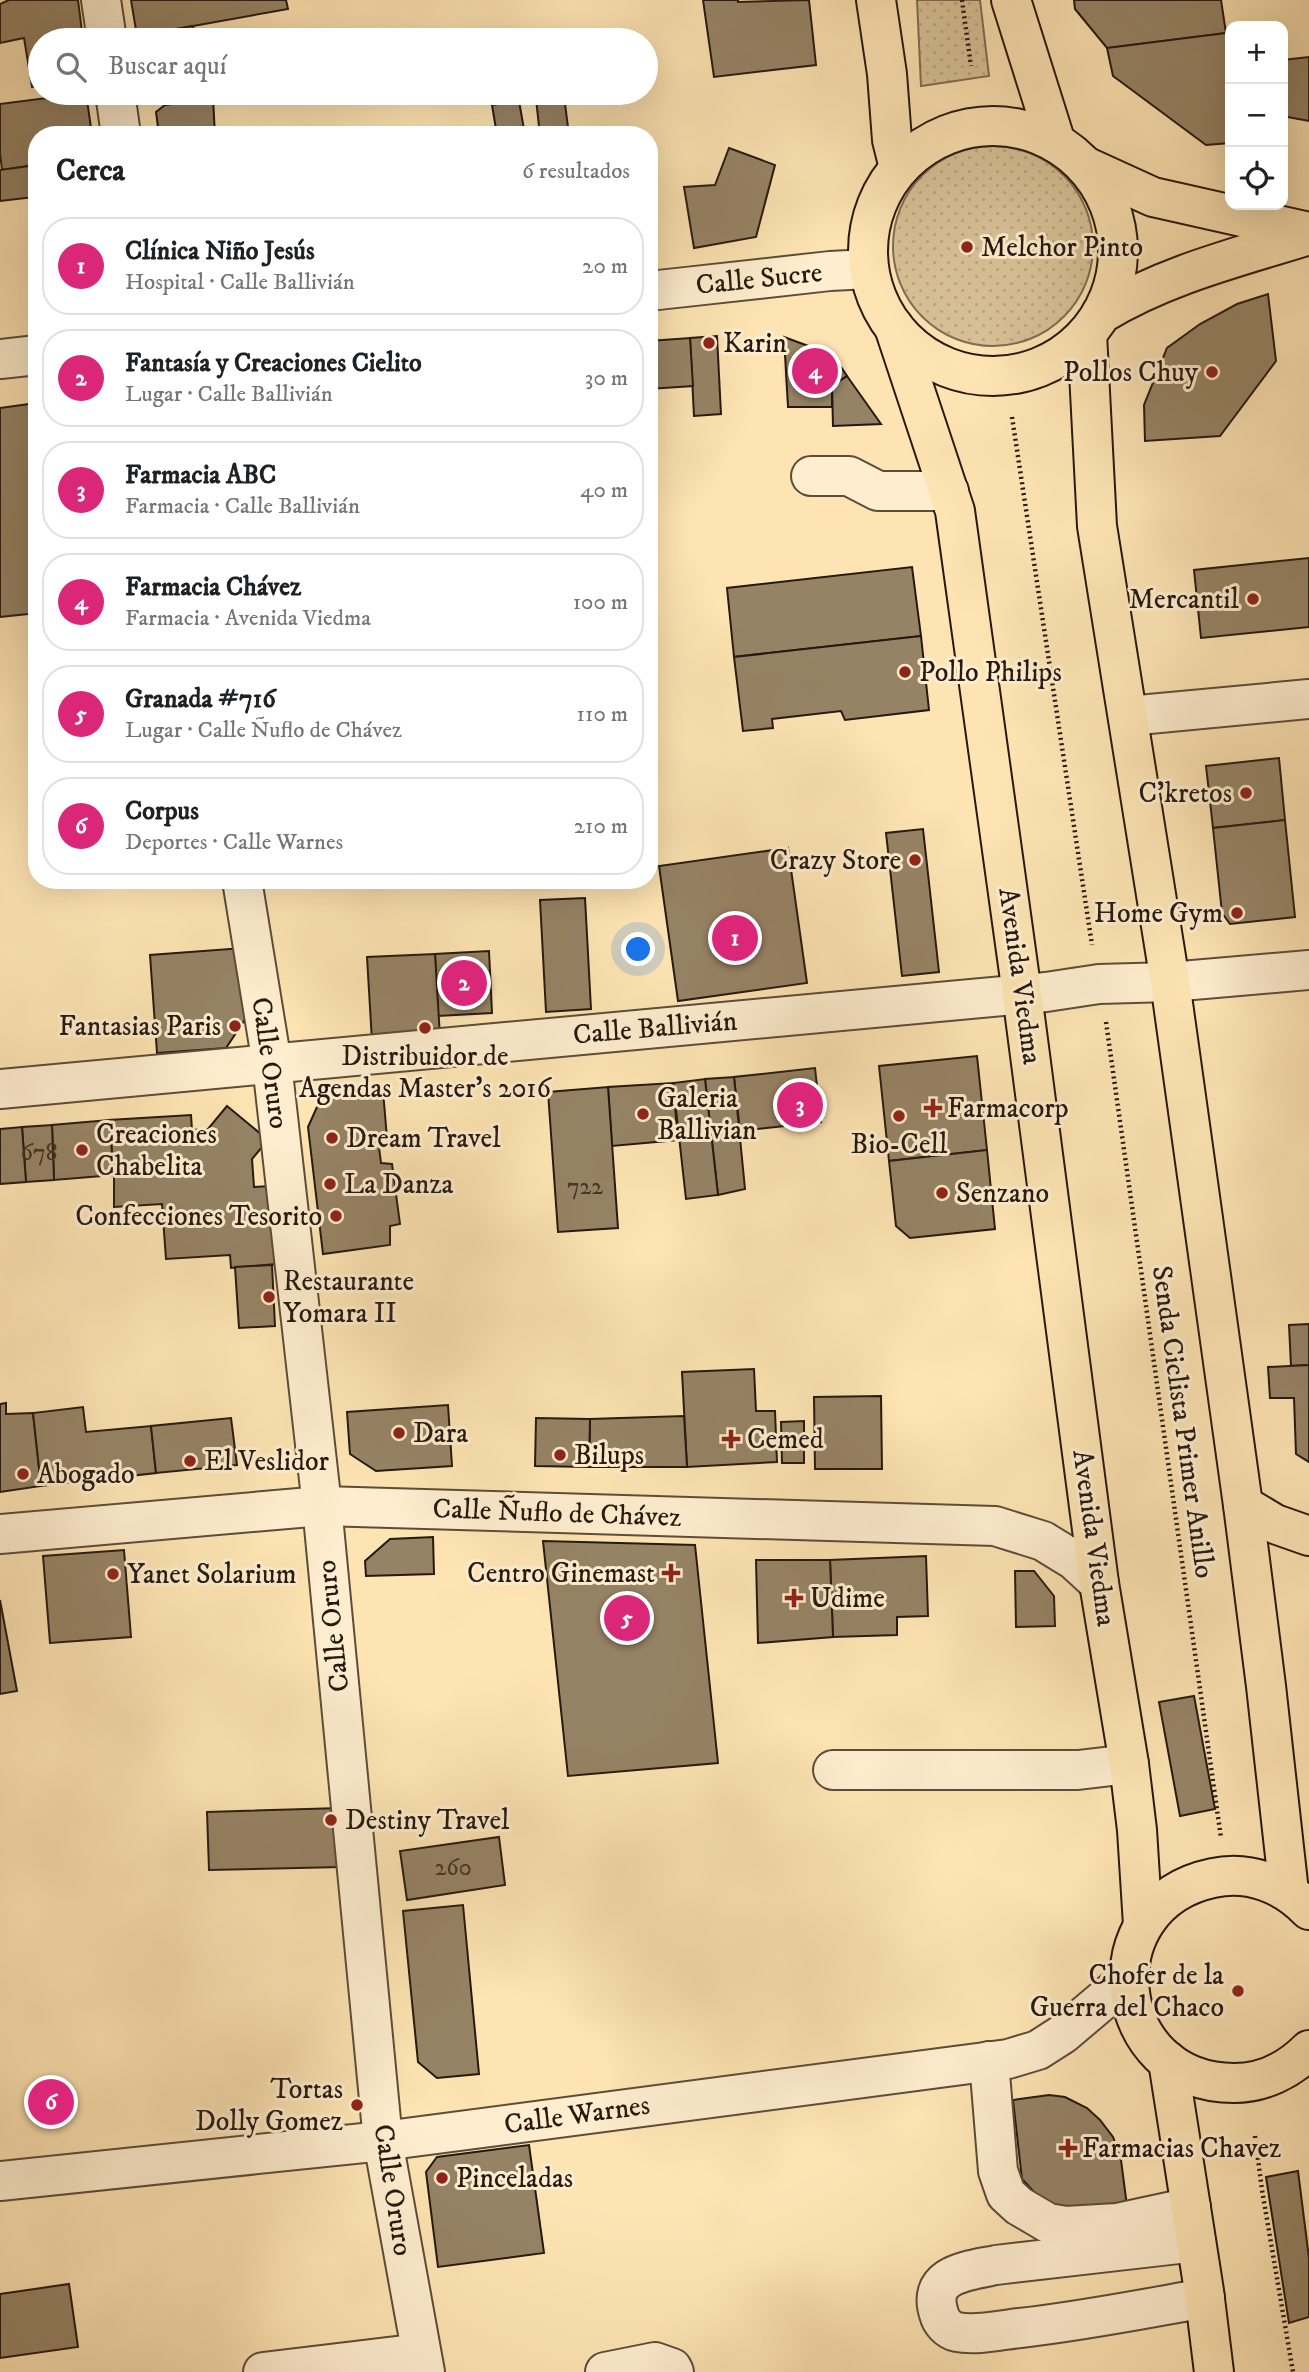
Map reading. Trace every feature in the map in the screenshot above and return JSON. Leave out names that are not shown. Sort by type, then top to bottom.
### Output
[{"type":"main road","points":[[876,0],[887,74],[892,140],[899,168]]},
{"type":"main road","points":[[1011,0],[1056,142]]},
{"type":"main road","points":[[1086,166],[1109,203],[1117,231],[1117,274],[1108,301],[1094,324],[1070,350],[1041,366],[994,376],[961,372],[932,359],[905,340],[878,300],[869,269],[871,223],[882,194],[909,158],[934,141],[973,128],[1013,128],[1036,133],[1056,142],[1086,166],[1153,197],[1309,234]]},
{"type":"main road","points":[[1094,324],[1157,284],[1309,234]]},
{"type":"main road","points":[[1094,324],[1097,526],[1170,982],[1266,1686],[1302,1903]]},
{"type":"main road","name":"Avenida Viedma","points":[[894,327],[955,511],[1023,994],[1099,1583],[1129,1764],[1137,1830],[1143,1925]]},
{"type":"main road","points":[[1243,1505],[1275,1524],[1309,1536]]},
{"type":"main road","points":[[1302,1903],[1272,1883],[1244,1877],[1226,1876],[1198,1881],[1165,1901],[1143,1925],[1135,1942],[1128,1979],[1130,2000],[1141,2030],[1168,2062],[1204,2080],[1239,2083],[1274,2075],[1309,2050]]},
{"type":"main road","points":[[1168,2062],[1214,2372]]},
{"type":"street","points":[[101,0],[105,28]]},
{"type":"street","points":[[117,105],[120,126]]},
{"type":"street","name":"Calle Sucre","points":[[658,290],[869,269]]},
{"type":"street","points":[[0,359],[28,356]]},
{"type":"street","points":[[811,476],[849,476],[878,491],[948,491]]},
{"type":"street","points":[[1128,716],[1309,699]]},
{"type":"street","name":"Calle Oruro","points":[[243,889],[272,1064],[322,1506],[383,2141],[423,2363]]},
{"type":"street","name":"Calle Ballivián","points":[[0,1089],[1023,994],[1099,984],[1170,982],[1309,970]]},
{"type":"street","name":"Calle Ñuflo de Chávez","points":[[0,1534],[322,1506],[995,1526],[1043,1541],[1074,1560],[1099,1583]]},
{"type":"street","points":[[833,1770],[1078,1770],[1129,1764]]},
{"type":"street","name":"Calle Warnes","points":[[0,2181],[383,2141],[1008,2059],[1038,2050],[1063,2034],[1128,1979]]},
{"type":"street","points":[[989,2061],[998,2171],[1006,2194],[1019,2206],[1048,2223],[1066,2226],[1117,2223],[1193,2224]]},
{"type":"street","points":[[1193,2224],[963,2272],[946,2279],[937,2289],[936,2306],[941,2322],[955,2332],[985,2332],[1091,2319],[1205,2298]]},
{"type":"street","points":[[605,2372],[655,2361],[672,2368],[674,2372]]},
{"type":"street","points":[[263,2372],[423,2363]]},
{"type":"path","points":[[962,0],[971,66]]},
{"type":"path","points":[[1012,417],[1093,950]]},
{"type":"path","name":"Senda Ciclista Primer Anillo","points":[[1105,1021],[1222,1843]]},
{"type":"path","points":[[1255,2136],[1293,2372]]},
{"type":"shaded area","points":[[917,0],[980,0],[989,76],[921,86]]},
{"type":"shaded area","points":[[993,146],[1031,154],[1064,175],[1085,208],[1093,246],[1085,284],[1064,317],[1031,338],[993,346],[955,338],[922,317],[901,284],[893,246],[901,208],[922,175],[955,154]]},
{"type":"building","points":[[9,0],[78,0],[82,28],[28,28],[28,62],[24,38],[0,43],[0,4]]},
{"type":"building","points":[[131,0],[286,0],[288,9],[182,28],[136,28]]},
{"type":"building","points":[[703,0],[809,0],[816,65],[714,77]]},
{"type":"building","points":[[1074,0],[1221,0],[1225,33],[1107,48],[1075,9]]},
{"type":"building","points":[[1225,33],[1225,143],[1206,145],[1113,76],[1107,48]]},
{"type":"building","points":[[1309,57],[1309,121],[1288,117],[1288,59]]},
{"type":"building","points":[[28,100],[28,105],[88,105],[91,126],[28,126],[28,166],[2,170],[0,104]]},
{"type":"building","points":[[165,105],[213,105],[215,126],[158,126],[156,112]]},
{"type":"building","points":[[492,105],[520,105],[523,126],[496,126]]},
{"type":"building","points":[[537,105],[565,105],[568,126],[539,126]]},
{"type":"building","points":[[729,148],[775,165],[756,237],[694,248],[684,187],[715,185]]},
{"type":"building","points":[[28,166],[28,198],[0,201],[0,170]]},
{"type":"building","name":"Pollos Chuy","points":[[1268,294],[1276,361],[1220,436],[1145,441],[1144,405],[1167,348],[1200,324],[1237,304]]},
{"type":"building","points":[[717,336],[721,414],[694,416],[690,338]]},
{"type":"building","points":[[784,337],[811,347],[841,367],[847,376],[832,386],[832,407],[788,407]]},
{"type":"building","points":[[690,338],[693,386],[658,388],[658,340]]},
{"type":"building","points":[[847,376],[881,424],[833,426],[832,386]]},
{"type":"building","points":[[28,404],[28,614],[0,617],[0,408]]},
{"type":"building","name":"Mercantil","points":[[1309,558],[1309,627],[1201,638],[1194,570]]},
{"type":"building","points":[[912,567],[921,636],[734,657],[727,588]]},
{"type":"building","points":[[921,636],[929,710],[845,720],[841,711],[772,719],[773,728],[743,731],[734,657]]},
{"type":"building","name":"C'kretos","points":[[1279,758],[1285,820],[1213,828],[1206,766]]},
{"type":"building","points":[[1285,820],[1295,917],[1230,924],[1222,913],[1213,828]]},
{"type":"building","points":[[923,829],[939,972],[902,976],[886,833]]},
{"type":"building","points":[[788,848],[807,983],[678,1001],[659,866]]},
{"type":"building","points":[[585,898],[591,1009],[546,1012],[540,900]]},
{"type":"building","points":[[243,948],[248,1015],[226,1048],[157,1053],[150,955]]},
{"type":"building","points":[[489,951],[492,1013],[438,1016],[435,954]]},
{"type":"building","points":[[435,954],[440,1037],[372,1041],[367,957]]},
{"type":"building","name":"Farmacorp","points":[[977,1056],[987,1150],[889,1161],[879,1066]]},
{"type":"building","points":[[815,1068],[821,1122],[740,1131],[734,1077]]},
{"type":"building","points":[[734,1077],[745,1189],[718,1195],[705,1079]]},
{"type":"building","points":[[705,1079],[718,1195],[686,1199],[673,1083]]},
{"type":"building","name":"Galeria Ballivian","points":[[673,1083],[678,1140],[612,1146],[608,1087]]},
{"type":"building","points":[[608,1087],[618,1228],[558,1232],[548,1092]]},
{"type":"building","points":[[383,1091],[387,1138],[378,1139],[381,1163],[392,1164],[400,1224],[390,1226],[390,1245],[323,1254],[308,1127],[317,1107],[328,1100]]},
{"type":"building","points":[[227,1106],[268,1140],[252,1159],[254,1187],[270,1186],[276,1264],[231,1268],[230,1255],[166,1259],[162,1204],[114,1207],[109,1120],[191,1115],[192,1130],[208,1129]]},
{"type":"building","name":"Creaciones Chabelita","points":[[109,1120],[114,1175],[54,1180],[52,1125]]},
{"type":"building","points":[[52,1125],[54,1180],[26,1182],[22,1127]]},
{"type":"building","points":[[22,1127],[26,1182],[0,1184],[0,1129]]},
{"type":"building","name":"Senzano","points":[[987,1150],[995,1229],[910,1238],[896,1226],[889,1161]]},
{"type":"building","points":[[272,1265],[275,1326],[239,1328],[235,1267]]},
{"type":"building","points":[[1309,1324],[1309,1365],[1291,1366],[1289,1325]]},
{"type":"building","points":[[1309,1365],[1309,1462],[1296,1454],[1294,1398],[1270,1398],[1268,1367]]},
{"type":"building","name":"Cemed","points":[[754,1369],[756,1411],[775,1411],[777,1462],[687,1467],[682,1372]]},
{"type":"building","points":[[881,1396],[882,1469],[815,1469],[814,1397]]},
{"type":"building","points":[[6,1403],[6,1414],[33,1413],[41,1486],[0,1492],[0,1404]]},
{"type":"building","name":"Dara","points":[[448,1405],[452,1466],[376,1471],[350,1454],[347,1412]]},
{"type":"building","points":[[83,1407],[86,1432],[151,1426],[156,1473],[41,1486],[33,1413]]},
{"type":"building","points":[[684,1416],[687,1467],[589,1467],[590,1419]]},
{"type":"building","points":[[231,1418],[237,1465],[156,1473],[151,1426]]},
{"type":"building","points":[[536,1418],[590,1419],[589,1467],[535,1466]]},
{"type":"building","points":[[804,1421],[804,1463],[782,1463],[781,1422]]},
{"type":"building","points":[[433,1537],[434,1574],[366,1576],[365,1561],[390,1539]]},
{"type":"building","points":[[543,1541],[695,1545],[718,1763],[568,1776]]},
{"type":"building","points":[[124,1550],[131,1637],[50,1643],[43,1556]]},
{"type":"building","points":[[926,1556],[928,1616],[897,1617],[897,1635],[833,1637],[830,1560]]},
{"type":"building","name":"Udime","points":[[756,1560],[830,1560],[833,1637],[758,1643]]},
{"type":"building","points":[[1015,1571],[1034,1571],[1054,1596],[1055,1626],[1016,1627]]},
{"type":"building","points":[[0,1600],[17,1691],[0,1694]]},
{"type":"building","points":[[1194,1696],[1215,1809],[1180,1816],[1159,1702]]},
{"type":"building","points":[[340,1808],[342,1867],[209,1870],[207,1812]]},
{"type":"building","points":[[499,1837],[505,1885],[407,1900],[400,1851]]},
{"type":"building","points":[[463,1905],[479,2074],[437,2078],[418,2062],[403,1911]]},
{"type":"building","name":"Farmacias Chavez","points":[[1049,2095],[1065,2097],[1087,2108],[1113,2137],[1121,2160],[1127,2206],[1048,2207],[1022,2179],[1013,2100]]},
{"type":"building","points":[[529,2145],[544,2253],[438,2267],[426,2172],[437,2157]]},
{"type":"building","points":[[1298,2171],[1309,2258],[1309,2317],[1289,2323],[1266,2177]]},
{"type":"building","points":[[69,2284],[78,2347],[0,2358],[0,2294]]},
{"type":"place","name":"Melchor Pinto","points":[[967,247]]},
{"type":"place","name":"Karin","points":[[709,343]]},
{"type":"place","name":"Farmacia Chávez","points":[[815,371]]},
{"type":"place","name":"Pollos Chuy","points":[[1212,372]]},
{"type":"place","name":"Mercantil","points":[[1253,599]]},
{"type":"place","name":"Pollo Philips","points":[[905,672]]},
{"type":"place","name":"C'kretos","points":[[1246,793]]},
{"type":"place","name":"Crazy Store","points":[[915,860]]},
{"type":"place","name":"Home Gym","points":[[1237,913]]},
{"type":"place","name":"Clínica Niño Jesús","points":[[735,938]]},
{"type":"place","name":"Fantasía y Creaciones Cielito","points":[[464,983]]},
{"type":"place","name":"Fantasias Paris","points":[[235,1026]]},
{"type":"place","name":"Distribuidor de Agendas Master's 2016","points":[[425,1028]]},
{"type":"place","name":"Farmacia ABC","points":[[800,1105]]},
{"type":"place","name":"Farmacorp","points":[[933,1108]]},
{"type":"place","name":"Galeria Ballivian","points":[[643,1114]]},
{"type":"place","name":"Bio-Cell","points":[[899,1116]]},
{"type":"place","name":"Dream Travel","points":[[332,1138]]},
{"type":"place","name":"Creaciones Chabelita","points":[[82,1150]]},
{"type":"place","name":"La Danza","points":[[330,1184]]},
{"type":"place","name":"Senzano","points":[[942,1193]]},
{"type":"place","name":"Confecciones Tesorito","points":[[336,1216]]},
{"type":"place","name":"Restaurante Yomara II","points":[[269,1297]]},
{"type":"place","name":"Dara","points":[[399,1433]]},
{"type":"place","name":"Cemed","points":[[731,1439]]},
{"type":"place","name":"Bilups","points":[[560,1455]]},
{"type":"place","name":"El Veslidor","points":[[190,1461]]},
{"type":"place","name":"Abogado","points":[[23,1474]]},
{"type":"place","name":"Centro Ginemast","points":[[671,1573]]},
{"type":"place","name":"Yanet Solarium","points":[[113,1574]]},
{"type":"place","name":"Udime","points":[[794,1598]]},
{"type":"place","name":"Granada #716","points":[[627,1618]]},
{"type":"place","name":"Destiny Travel","points":[[331,1820]]},
{"type":"place","name":"Chofer de la Guerra del Chaco","points":[[1238,1991]]},
{"type":"place","name":"Corpus","points":[[51,2102]]},
{"type":"place","name":"Tortas Dolly Gomez","points":[[357,2105]]},
{"type":"place","name":"Farmacias Chavez","points":[[1068,2148]]},
{"type":"place","name":"Pinceladas","points":[[442,2178]]}]
